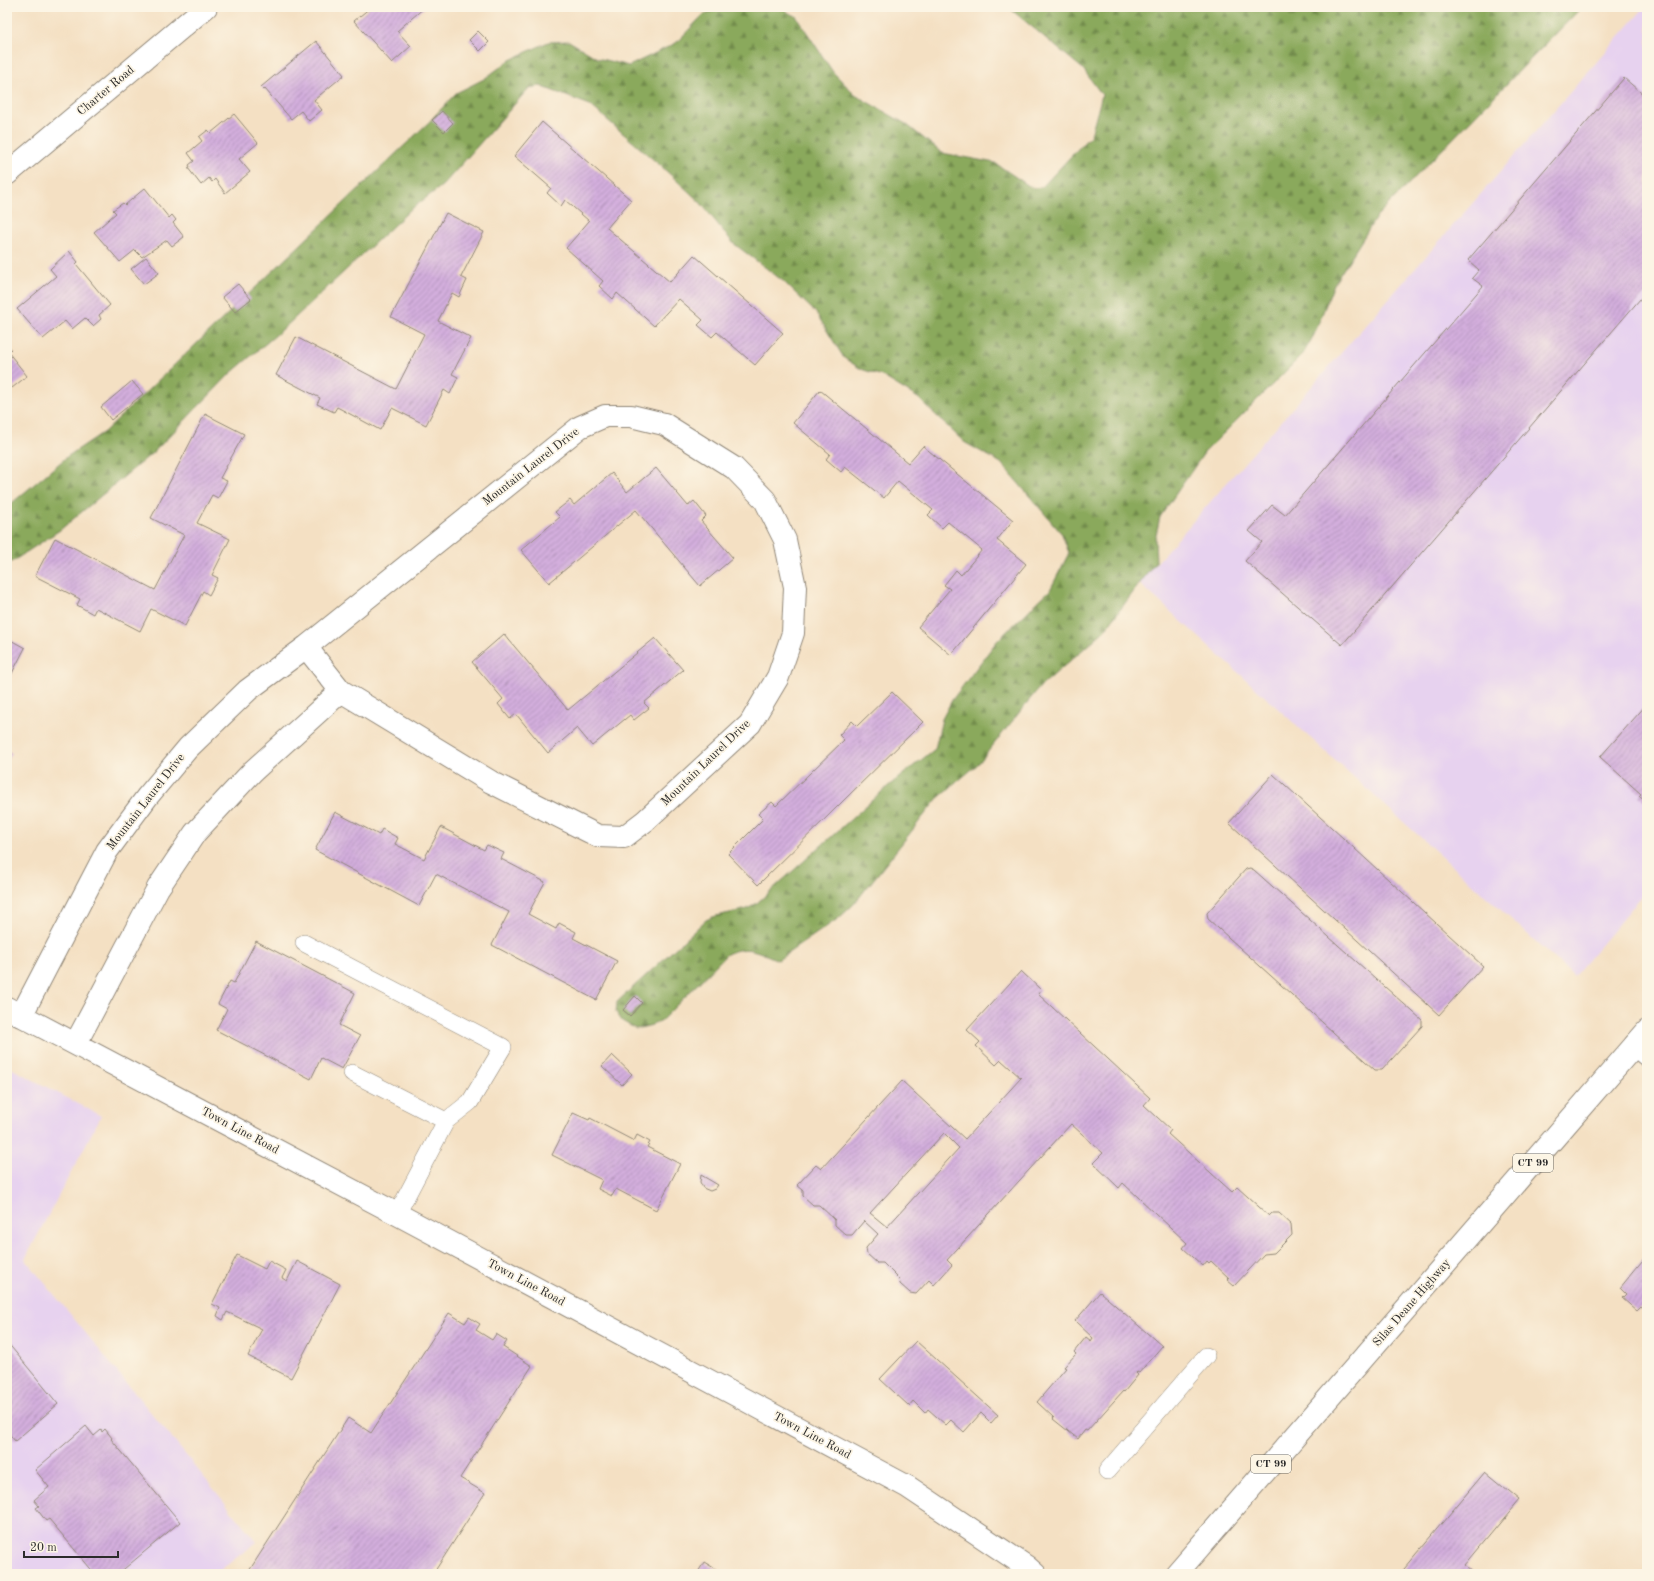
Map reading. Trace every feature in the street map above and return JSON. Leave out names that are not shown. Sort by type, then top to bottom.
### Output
[{"type":"street","name":"Charter Road","points":[[7,174],[206,7]]},
{"type":"street","name":"Mountain Laurel Drive","points":[[14,1012],[107,851],[147,797],[188,748],[248,690],[306,647],[580,427],[605,416],[631,416],[664,424],[734,468],[765,500],[785,540],[795,587],[793,633],[778,677],[750,724],[645,821],[624,837],[598,836],[491,782],[341,691],[306,647]]},
{"type":"street","points":[[76,1043],[158,888],[195,833],[253,771],[341,691]]},
{"type":"street","name":"Town Line Road","points":[[14,1012],[76,1043],[908,1487],[1027,1567],[1035,1574]]},
{"type":"street","name":"Silas Deane Highway","points":[[1176,1574],[1643,1044]]},
{"type":"lane","points":[[304,943],[503,1047],[470,1102],[446,1121],[397,1214]]},
{"type":"lane","points":[[352,1073],[446,1121]]},
{"type":"lane","points":[[1107,1472],[1206,1356]]},
{"type":"shaded area","points":[[1645,7],[1647,7],[1647,890],[1574,976],[1139,583]]},
{"type":"shaded area","points":[[7,1066],[101,1116],[25,1259],[257,1542],[215,1574],[7,1574]]},
{"type":"green space","points":[[723,7],[783,7],[789,13],[796,16],[833,72],[855,95],[906,124],[942,153],[995,163],[1032,188],[1042,187],[1091,135],[1102,95],[1083,69],[1008,7],[1582,7],[1377,216],[1334,284],[1314,335],[1303,354],[1204,453],[1160,517],[1155,539],[1156,562],[1104,631],[1039,688],[978,764],[937,799],[854,904],[839,918],[778,960],[747,949],[734,951],[727,954],[662,1020],[652,1025],[636,1029],[622,1021],[616,1012],[617,1002],[706,920],[712,917],[751,907],[757,903],[887,787],[935,749],[942,719],[952,700],[997,641],[1050,590],[1069,553],[1062,534],[1001,463],[964,442],[918,398],[882,376],[861,369],[844,358],[816,313],[783,281],[733,243],[700,202],[590,105],[540,86],[529,88],[443,185],[410,210],[283,329],[231,373],[156,450],[60,530],[7,565],[7,507],[68,456],[104,432],[429,122],[456,93],[484,79],[510,60],[548,42],[569,41],[597,58],[629,66],[676,43],[704,14]]},
{"type":"building","points":[[371,7],[425,7],[397,31],[411,46],[392,63],[354,21]]},
{"type":"building","points":[[478,31],[489,42],[480,51],[469,40]]},
{"type":"building","points":[[316,41],[344,75],[314,100],[322,110],[309,121],[301,111],[291,119],[265,89],[264,90],[261,87]]},
{"type":"building","points":[[1624,78],[1646,97],[1647,96],[1647,291],[1342,645],[1245,561],[1262,542],[1249,531],[1272,505],[1285,515],[1483,286],[1472,278],[1479,270],[1468,260]]},
{"type":"building","points":[[442,111],[453,123],[444,132],[432,120]]},
{"type":"building","points":[[234,114],[258,143],[239,159],[250,172],[225,193],[215,179],[212,182],[209,178],[201,185],[188,168],[194,161],[188,153],[202,141],[199,137],[208,130],[211,133]]},
{"type":"building","points":[[542,122],[631,200],[607,228],[670,282],[694,255],[783,333],[755,365],[717,332],[712,337],[698,325],[703,320],[679,299],[654,326],[617,293],[613,299],[599,286],[603,281],[566,248],[589,221],[565,200],[561,206],[547,193],[551,188],[514,156]]},
{"type":"building","points":[[145,188],[169,218],[172,215],[176,220],[173,223],[184,237],[172,246],[167,240],[142,257],[135,250],[120,262],[94,232],[116,213],[113,210],[123,203],[125,205]]},
{"type":"building","points":[[446,213],[484,232],[461,277],[467,280],[459,297],[452,293],[438,321],[471,338],[452,374],[458,377],[450,394],[444,390],[426,425],[392,408],[380,430],[337,407],[334,412],[317,404],[320,398],[276,375],[296,337],[396,389],[424,334],[391,317]]},
{"type":"building","points":[[69,251],[78,262],[76,264],[110,305],[99,315],[101,319],[93,326],[85,318],[72,329],[65,321],[43,339],[17,309],[56,276],[50,269]]},
{"type":"building","points":[[146,257],[159,273],[144,284],[131,269]]},
{"type":"building","points":[[238,284],[251,299],[235,312],[222,297]]},
{"type":"building","points":[[7,344],[11,349],[8,352],[27,376],[12,388],[7,382]]},
{"type":"building","points":[[132,381],[143,394],[111,420],[101,407]]},
{"type":"building","points":[[820,390],[908,463],[923,446],[1013,520],[997,540],[1026,564],[951,655],[918,627],[950,589],[944,585],[956,570],[961,575],[982,550],[948,522],[942,528],[928,515],[933,510],[898,481],[884,498],[845,467],[841,472],[826,459],[830,454],[793,423]]},
{"type":"building","points":[[205,414],[244,434],[220,478],[227,481],[218,498],[212,495],[197,523],[230,539],[212,575],[218,578],[209,595],[203,591],[185,626],[151,609],[140,631],[96,608],[93,614],[77,605],[80,599],[35,576],[55,538],[155,590],[184,535],[151,518]]},
{"type":"building","points":[[656,468],[688,506],[694,501],[706,516],[701,521],[733,558],[700,586],[636,510],[549,583],[521,550],[560,517],[555,512],[570,500],[574,505],[612,473],[627,492]]},
{"type":"building","points":[[504,634],[568,710],[655,638],[683,670],[644,703],[649,708],[634,720],[630,715],[592,746],[577,728],[548,753],[516,714],[510,719],[498,704],[503,699],[472,662]]},
{"type":"building","points":[[7,638],[25,648],[7,683]]},
{"type":"building","points":[[892,692],[923,722],[758,885],[728,854],[763,819],[758,814],[772,802],[776,806],[844,740],[839,735],[852,721],[857,726]]},
{"type":"building","points":[[1647,704],[1647,803],[1639,796],[1641,794],[1600,757]]},
{"type":"building","points":[[7,751],[12,753],[7,762]]},
{"type":"building","points":[[1273,774],[1483,966],[1439,1015],[1229,823]]},
{"type":"building","points":[[335,812],[379,835],[382,829],[398,838],[395,844],[424,859],[441,827],[484,850],[487,845],[504,853],[501,859],[545,882],[528,914],[556,929],[559,923],[576,932],[573,938],[617,961],[596,1000],[492,945],[509,912],[436,874],[419,906],[315,850]]},
{"type":"building","points":[[1250,868],[1422,1020],[1422,1026],[1382,1070],[1375,1070],[1208,919],[1207,913],[1246,869]]},
{"type":"building","points":[[256,941],[355,993],[339,1025],[360,1036],[342,1069],[321,1058],[311,1079],[216,1030],[227,1009],[218,1004],[230,981],[234,983]]},
{"type":"building","points":[[1021,971],[1041,990],[1038,994],[1150,1098],[1144,1105],[1171,1130],[1168,1134],[1232,1192],[1237,1187],[1269,1216],[1272,1213],[1279,1213],[1291,1224],[1292,1235],[1274,1253],[1264,1254],[1234,1286],[1227,1280],[1229,1278],[1211,1261],[1209,1263],[1207,1261],[1203,1266],[1183,1248],[1187,1243],[1123,1183],[1119,1188],[1093,1163],[1103,1153],[1071,1124],[947,1260],[952,1265],[934,1285],[929,1280],[916,1294],[910,1293],[900,1284],[899,1279],[883,1263],[877,1263],[867,1254],[866,1248],[878,1234],[864,1221],[852,1235],[846,1235],[835,1225],[835,1220],[819,1205],[813,1205],[803,1196],[803,1190],[797,1185],[816,1165],[821,1169],[902,1081],[965,1139],[1021,1078],[1001,1060],[996,1065],[976,1046],[980,1042],[967,1030]],"holes":[[[944,1133],[959,1148],[887,1227],[870,1213]]]},
{"type":"building","points":[[635,996],[642,1003],[630,1016],[623,1010]]},
{"type":"building","points":[[612,1055],[632,1074],[622,1085],[602,1066]]},
{"type":"building","points":[[573,1113],[589,1120],[590,1118],[634,1141],[637,1135],[650,1142],[647,1147],[680,1164],[656,1210],[616,1189],[612,1196],[598,1189],[602,1180],[552,1155]]},
{"type":"building","points":[[701,1175],[718,1185],[715,1189],[710,1191],[703,1188],[700,1182]]},
{"type":"building","points":[[237,1255],[265,1269],[269,1261],[286,1270],[282,1278],[287,1281],[297,1261],[340,1284],[291,1378],[248,1356],[262,1329],[227,1312],[223,1320],[217,1316],[220,1308],[212,1304]]},
{"type":"building","points":[[1647,1255],[1647,1312],[1641,1307],[1637,1311],[1622,1298],[1626,1294],[1620,1288]]},
{"type":"building","points":[[1100,1292],[1162,1346],[1139,1373],[1136,1373],[1138,1375],[1124,1392],[1123,1391],[1078,1439],[1053,1419],[1054,1418],[1037,1402],[1066,1368],[1064,1367],[1076,1354],[1074,1352],[1086,1337],[1091,1341],[1093,1338],[1075,1321]]},
{"type":"building","points":[[449,1313],[465,1323],[469,1317],[480,1324],[476,1330],[492,1340],[496,1334],[507,1341],[503,1347],[532,1366],[460,1478],[485,1493],[433,1574],[247,1574],[348,1418],[371,1433]]},
{"type":"building","points":[[916,1341],[998,1415],[991,1423],[981,1413],[964,1432],[951,1420],[946,1425],[928,1409],[925,1413],[913,1401],[909,1406],[880,1379]]},
{"type":"building","points":[[7,1342],[58,1404],[15,1441],[7,1431]]},
{"type":"building","points":[[86,1426],[94,1436],[101,1430],[102,1432],[105,1429],[112,1438],[111,1439],[180,1522],[118,1574],[95,1574],[49,1519],[46,1521],[36,1508],[39,1506],[34,1500],[49,1487],[35,1470]]},
{"type":"building","points":[[1485,1472],[1519,1500],[1465,1565],[1475,1574],[1399,1574]]},
{"type":"building","points":[[704,1562],[724,1574],[697,1574]]}]
